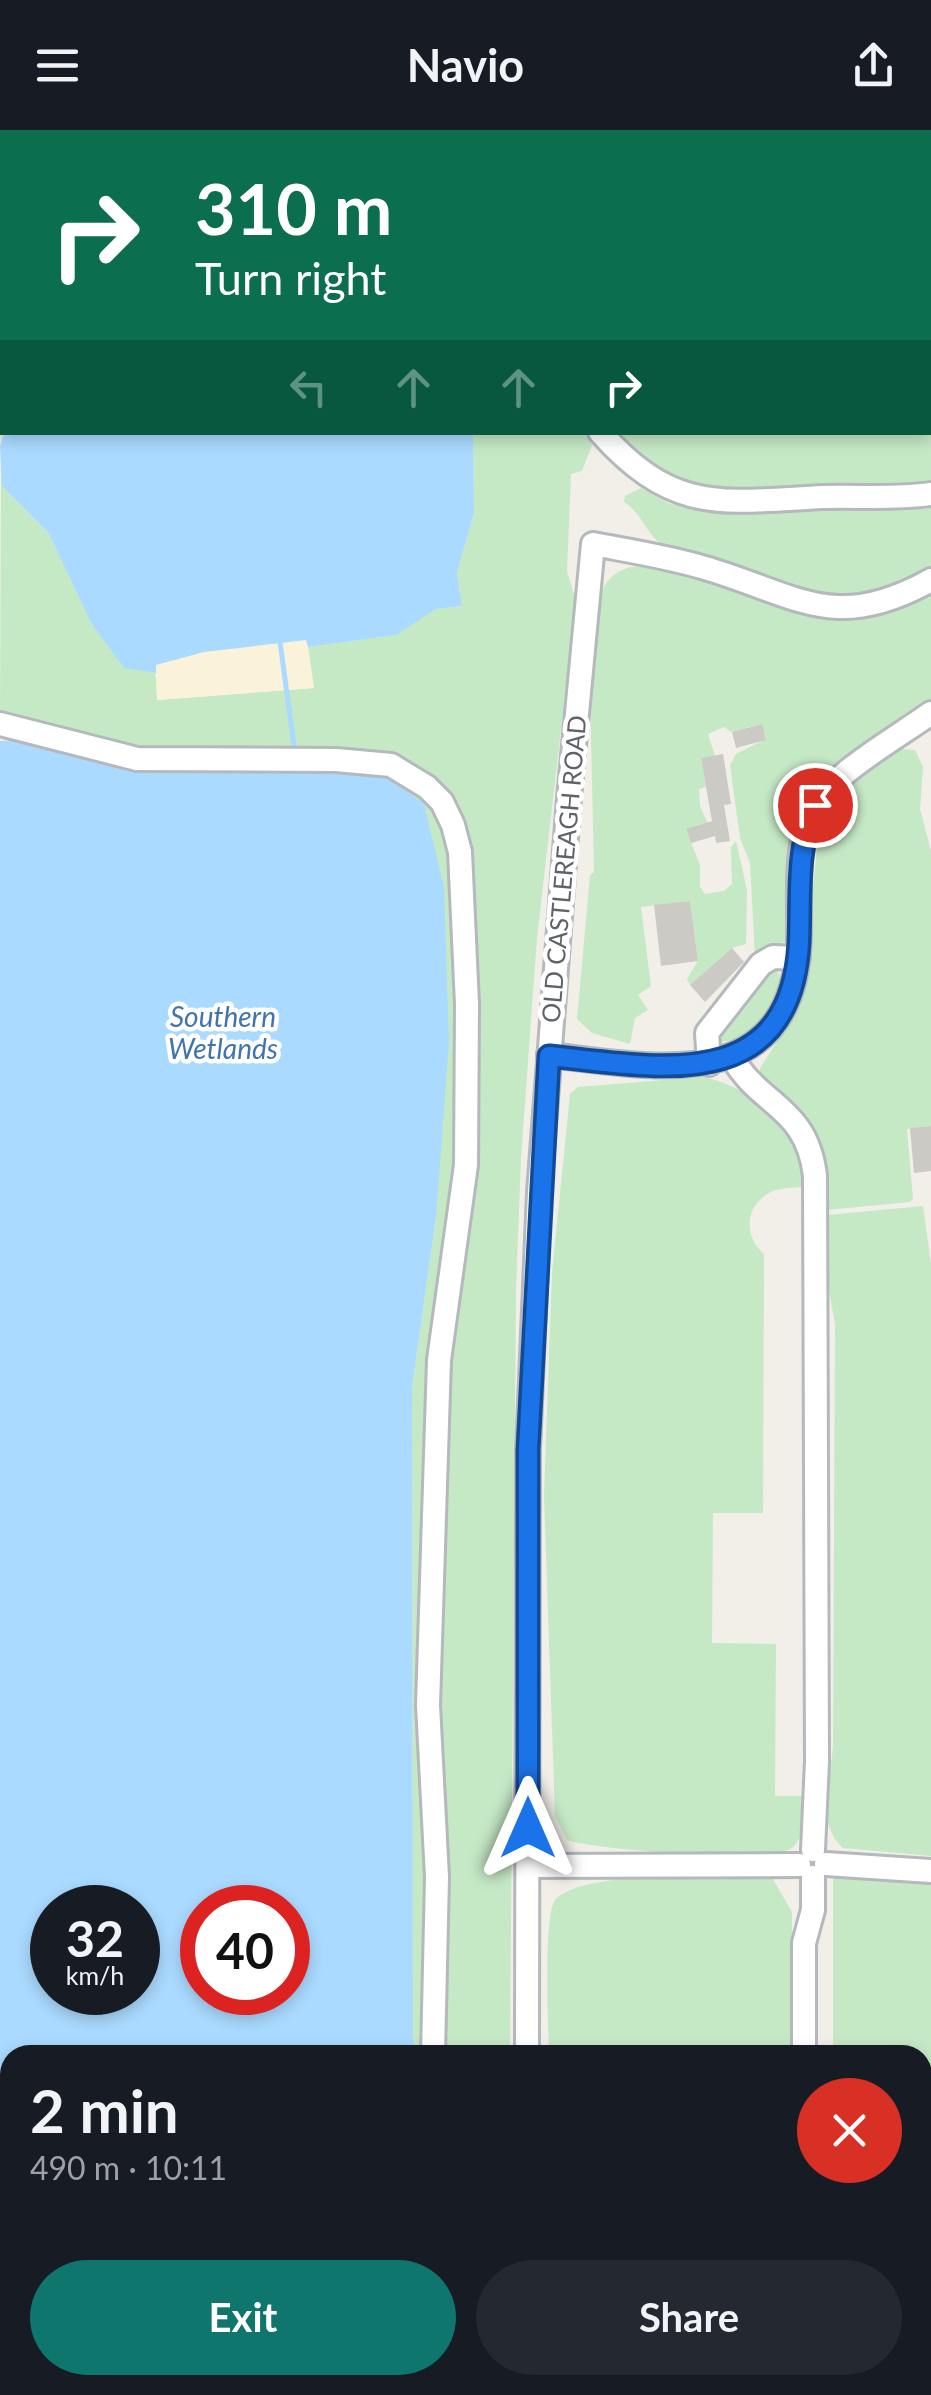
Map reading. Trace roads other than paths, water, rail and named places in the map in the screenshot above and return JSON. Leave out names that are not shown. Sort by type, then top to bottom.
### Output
[{"type":"street","points":[[603,435],[623,458],[656,484],[688,497],[734,502],[931,494]]},
{"type":"street","name":"OLD CASTLEREAGH ROAD","points":[[527,2045],[528,1450],[549,1056],[593,544],[688,563],[791,600],[820,606],[876,603],[931,580]]},
{"type":"street","points":[[549,1056],[654,1067],[721,1061],[758,1041],[776,1019],[791,990],[798,958],[801,859],[815,805],[836,782],[931,713]]},
{"type":"street","points":[[0,724],[137,759],[382,763],[411,774],[427,787],[442,802],[453,825],[460,852],[467,1004],[466,1165],[438,1379],[428,1705],[437,1877],[433,2045]]},
{"type":"street","points":[[798,958],[772,957],[760,964],[708,1033],[721,1061],[742,1074],[795,1121],[813,1157],[816,1176],[817,1707],[813,1910],[804,1944],[804,2045]]},
{"type":"street","points":[[529,1866],[813,1864],[931,1871]]},
{"type":"water","points":[[3,435],[473,435],[474,513],[457,573],[462,606],[436,609],[396,635],[308,647],[306,640],[204,652],[156,665],[156,673],[124,668],[91,623],[49,534],[2,486],[0,446]]},
{"type":"water","name":"Southern Wetlands","points":[[42,740],[387,775],[424,804],[444,888],[449,1042],[436,1217],[412,1387],[413,2045],[0,2045],[0,741]]},
{"type":"waterway","points":[[280,642],[295,753]]}]
